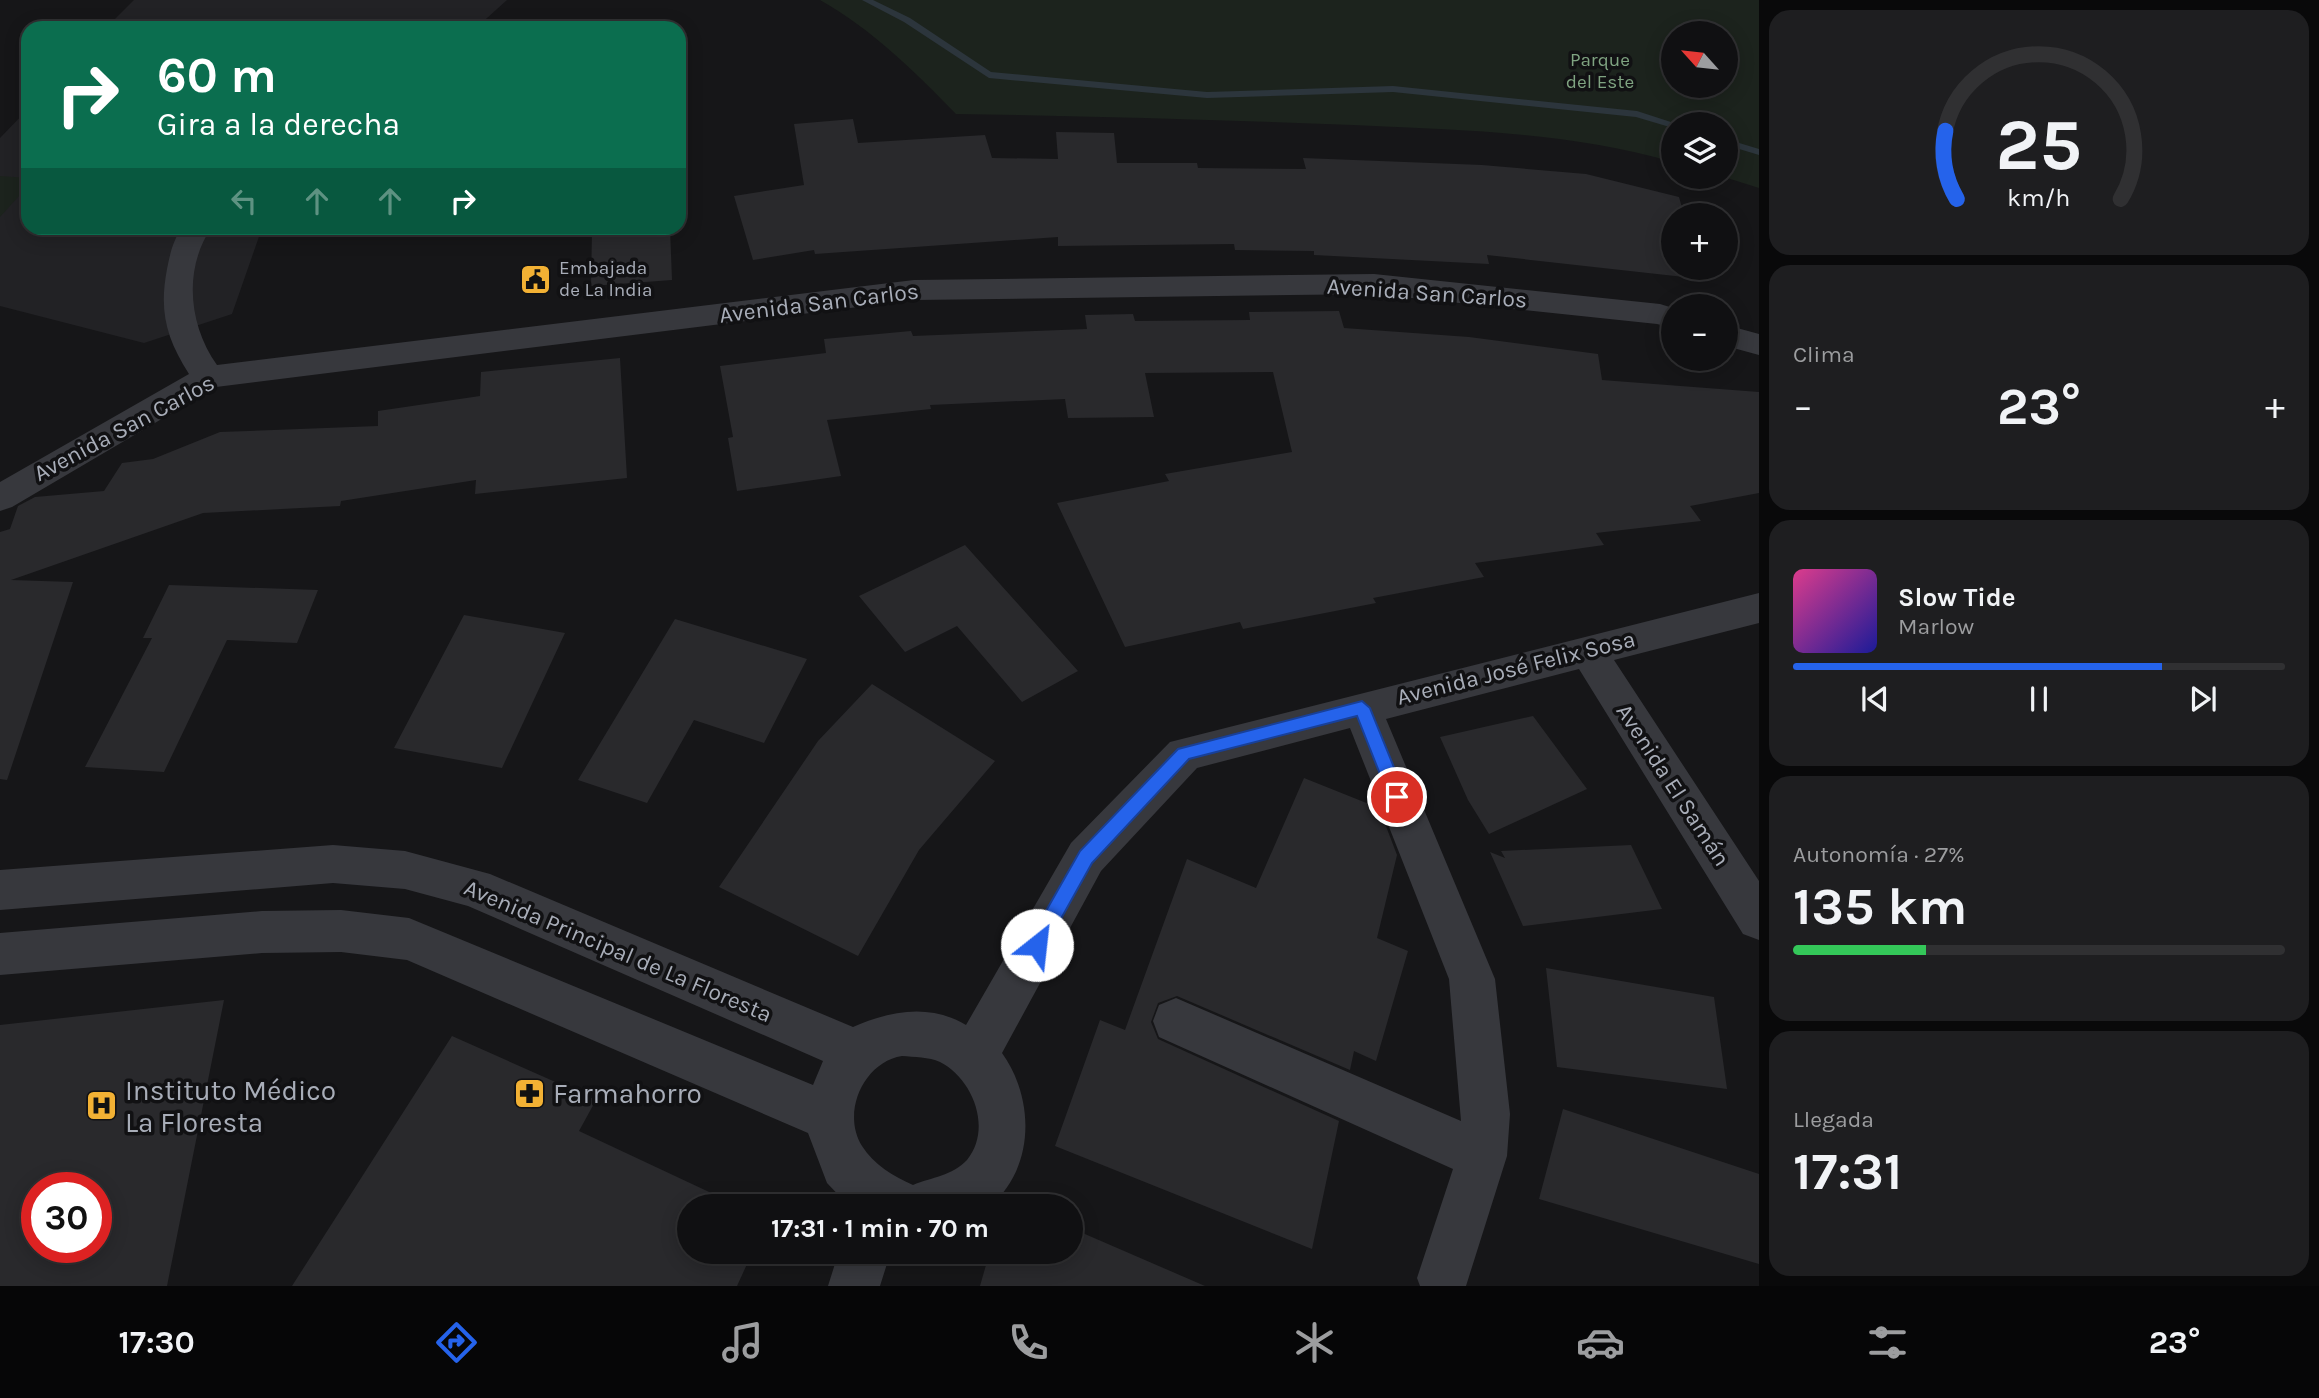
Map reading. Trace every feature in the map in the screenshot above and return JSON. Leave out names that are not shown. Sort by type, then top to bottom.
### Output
[{"type":"street","points":[[191,235],[176,296],[176,321],[187,347],[208,377]]},
{"type":"street","name":"Avenida San Carlos","points":[[0,498],[208,377],[914,290],[1374,284],[1661,314]]},
{"type":"street","points":[[1738,339],[1759,345]]},
{"type":"street","name":"Avenida José Felix Sosa","points":[[975,1055],[1086,857],[1184,754],[1759,608]]},
{"type":"street","name":"Avenida El Samán","points":[[1587,650],[1759,920]]},
{"type":"street","points":[[1362,708],[1472,979],[1486,1114],[1482,1156],[1443,1278]]},
{"type":"street","name":"Avenida Principal de La Floresta","points":[[0,890],[333,864],[405,870],[474,888],[855,1051]]},
{"type":"street","points":[[0,954],[262,932],[341,931],[409,939],[830,1117]]},
{"type":"street","points":[[1176,1021],[1482,1156]]},
{"type":"street","points":[[879,1194],[855,1180],[836,1150],[830,1117],[836,1086],[855,1051],[895,1033],[923,1032],[961,1044],[975,1055],[994,1079],[1003,1105],[1003,1139],[993,1166],[974,1187],[963,1194]]},
{"type":"street","points":[[854,1286],[860,1264]]},
{"type":"shaded area","points":[[134,0],[507,0],[484,21],[113,21]]},
{"type":"shaded area","points":[[21,116],[21,235],[260,235],[232,314],[144,343],[0,306],[0,138]]},
{"type":"green space","name":"Parque del Este","points":[[820,0],[1759,0],[1759,188],[1738,181],[1738,112],[1661,112],[1661,159],[1554,138],[1474,131],[1254,121],[956,114],[892,52],[858,24]]},
{"type":"green space","points":[[0,176],[21,178],[21,194],[0,217]]},
{"type":"building","points":[[853,119],[858,143],[985,135],[992,158],[1058,159],[1056,132],[1114,133],[1117,163],[1197,163],[1198,168],[1306,169],[1303,158],[1482,165],[1586,174],[1679,197],[1681,203],[1661,203],[1661,274],[1487,255],[1489,264],[1314,255],[1314,251],[1235,250],[1234,244],[1058,246],[1058,237],[815,254],[814,250],[753,260],[734,196],[804,185],[794,124]]},
{"type":"building","points":[[592,235],[670,235],[672,280],[591,286]]},
{"type":"building","points":[[1339,311],[1344,328],[1469,337],[1598,354],[1602,380],[1759,392],[1759,493],[1690,506],[1701,521],[1596,533],[1604,545],[1475,563],[1484,577],[1373,598],[1376,603],[1243,629],[1240,622],[1125,647],[1057,503],[1169,481],[1165,474],[1292,452],[1273,372],[1145,373],[1154,417],[1068,418],[1065,399],[930,405],[931,409],[827,420],[841,476],[737,491],[728,438],[733,437],[720,366],[826,353],[824,339],[911,331],[913,336],[1087,329],[1085,315],[1133,314],[1135,321],[1250,320],[1249,312]]},
{"type":"building","points":[[620,358],[627,478],[475,494],[476,480],[341,501],[340,506],[203,513],[11,580],[73,582],[7,780],[0,779],[0,532],[10,529],[18,506],[35,497],[104,491],[122,463],[153,459],[220,432],[378,426],[378,411],[480,396],[481,372]]},
{"type":"building","points":[[965,545],[1078,671],[1022,702],[957,626],[905,652],[859,596]]},
{"type":"building","points":[[169,585],[318,590],[297,643],[227,640],[164,772],[85,767],[152,638],[143,638]]},
{"type":"building","points":[[464,615],[565,633],[502,768],[394,748]]},
{"type":"building","points":[[675,619],[807,659],[764,743],[694,720],[647,803],[578,780]]},
{"type":"building","points":[[872,684],[995,761],[919,850],[858,956],[719,887],[818,741]]},
{"type":"building","points":[[1533,716],[1587,789],[1489,834],[1468,800],[1440,737]]},
{"type":"building","points":[[1304,778],[1379,808],[1397,855],[1377,938],[1408,951],[1376,1061],[1354,1051],[1350,1070],[1177,996],[1158,1003],[1151,1022],[1158,1039],[1339,1121],[1312,1249],[1055,1146],[1100,1020],[1125,1030],[1187,859],[1256,888]]},
{"type":"building","points":[[1631,845],[1662,909],[1523,926],[1490,852],[1505,858],[1501,851]]},
{"type":"building","points":[[1546,968],[1714,997],[1727,1089],[1557,1067]]},
{"type":"building","name":"Instituto Médico La Floresta","points":[[224,1000],[167,1286],[0,1286],[0,1025]]},
{"type":"building","points":[[452,1036],[596,1100],[579,1131],[713,1194],[677,1194],[677,1264],[747,1264],[737,1286],[292,1286]]},
{"type":"building","points":[[1563,1109],[1759,1174],[1759,1264],[1539,1199]]},
{"type":"building","points":[[1083,1233],[1205,1286],[980,1286],[986,1264],[1083,1264]]},
{"type":"waterway","points":[[866,0],[907,20],[989,75],[1207,95],[1393,89],[1637,114],[1661,121]]},
{"type":"waterway","points":[[1738,146],[1759,152]]},
{"type":"place","name":"Embajada de La India","points":[[536,279]]},
{"type":"place","name":"Farmahorro","points":[[530,1093]]},
{"type":"place","name":"Instituto Médico La Floresta","points":[[102,1106]]},
{"type":"route","points":[[1037,945],[1086,857],[1184,754],[1362,708],[1397,797]]}]
